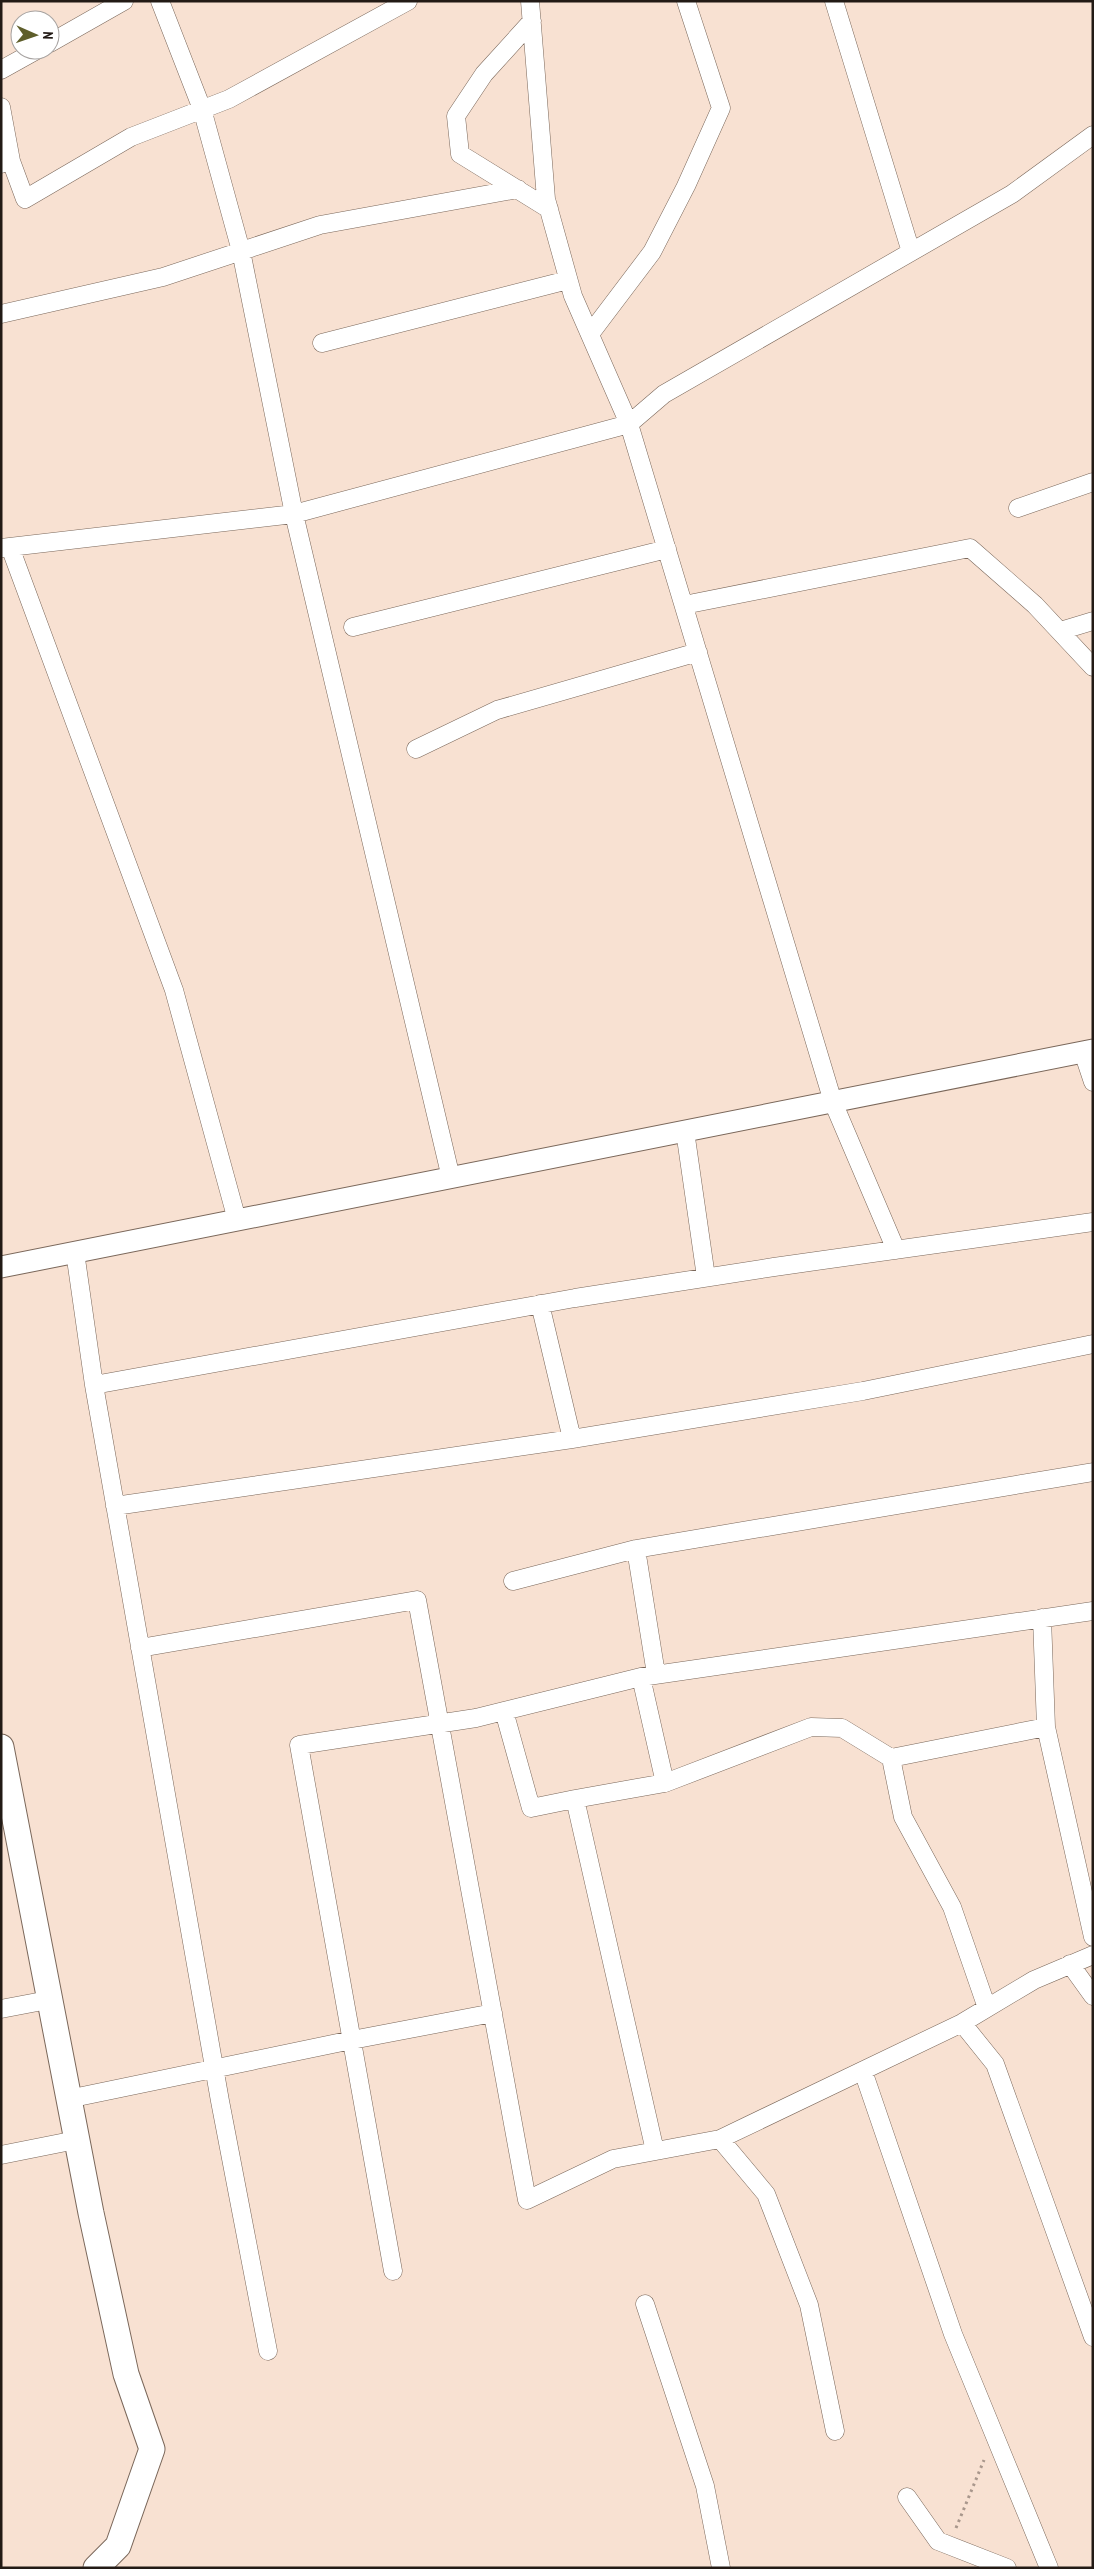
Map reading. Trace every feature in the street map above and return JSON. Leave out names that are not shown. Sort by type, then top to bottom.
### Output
[{"type":"main road","points":[[2,1761],[76,2140],[126,2374],[152,2449],[118,2546],[96,2568]]},
{"type":"street","points":[[60,36],[124,1]]},
{"type":"street","points":[[160,1],[202,109],[241,251],[294,514],[451,1178]]},
{"type":"street","points":[[1,107],[6,162],[25,199],[131,137],[229,99],[408,1]]},
{"type":"street","points":[[530,1],[549,209],[568,280],[573,296],[629,424],[833,1102],[896,1250]]},
{"type":"street","points":[[590,334],[652,252],[686,186],[721,108],[686,1]]},
{"type":"street","points":[[834,1],[911,252]]},
{"type":"street","points":[[532,21],[484,74],[456,116],[460,154],[549,209]]},
{"type":"street","points":[[1,70],[19,60]]},
{"type":"street","points":[[237,1220],[174,990],[6,547],[294,514],[629,424],[664,394],[1012,194],[1093,135]]},
{"type":"street","points":[[1,314],[163,276],[320,225],[518,189]]},
{"type":"street","points":[[322,343],[568,280]]},
{"type":"street","points":[[1018,508],[1093,482]]},
{"type":"street","points":[[684,605],[970,548],[1035,605],[1093,667]]},
{"type":"street","points":[[353,627],[667,549]]},
{"type":"street","points":[[1060,631],[1093,621]]},
{"type":"street","points":[[416,749],[497,710],[698,652]]},
{"type":"street","points":[[1,1267],[1088,1051],[1093,1082]]},
{"type":"street","points":[[685,1131],[706,1277]]},
{"type":"street","points":[[94,1385],[540,1304],[706,1277],[1093,1222]]},
{"type":"street","points":[[75,1252],[94,1385],[214,2070],[268,2351]]},
{"type":"street","points":[[540,1304],[572,1439]]},
{"type":"street","points":[[115,1506],[572,1439],[863,1391],[1093,1344]]},
{"type":"street","points":[[513,1581],[636,1549],[1093,1472]]},
{"type":"street","points":[[636,1549],[649,1676],[665,1783]]},
{"type":"street","points":[[140,1648],[416,1600],[441,1724],[527,2200],[613,2159],[720,2139],[962,2023],[1034,1980],[1093,1954]]},
{"type":"street","points":[[393,2271],[299,1745],[441,1724],[649,1676],[1093,1611]]},
{"type":"street","points":[[1042,1618],[1046,1727],[1093,1937]]},
{"type":"street","points":[[504,1711],[531,1808],[665,1783],[812,1727],[842,1728],[891,1758],[1046,1727]]},
{"type":"street","points":[[891,1758],[903,1817],[952,1907],[987,2008]]},
{"type":"street","points":[[575,1799],[655,2151]]},
{"type":"street","points":[[1070,1964],[1093,1996]]},
{"type":"street","points":[[1,2009],[48,2000]]},
{"type":"street","points":[[68,2099],[352,2040],[493,2013]]},
{"type":"street","points":[[962,2023],[996,2064],[1093,2338]]},
{"type":"street","points":[[863,2071],[954,2334],[1049,2568]]},
{"type":"street","points":[[720,2139],[766,2194],[809,2305],[835,2431]]},
{"type":"street","points":[[1,2155],[76,2140]]},
{"type":"street","points":[[645,2304],[705,2486],[721,2568]]},
{"type":"street","points":[[907,2497],[938,2541],[1007,2568]]},
{"type":"path","points":[[949,2545],[994,2434]]}]
